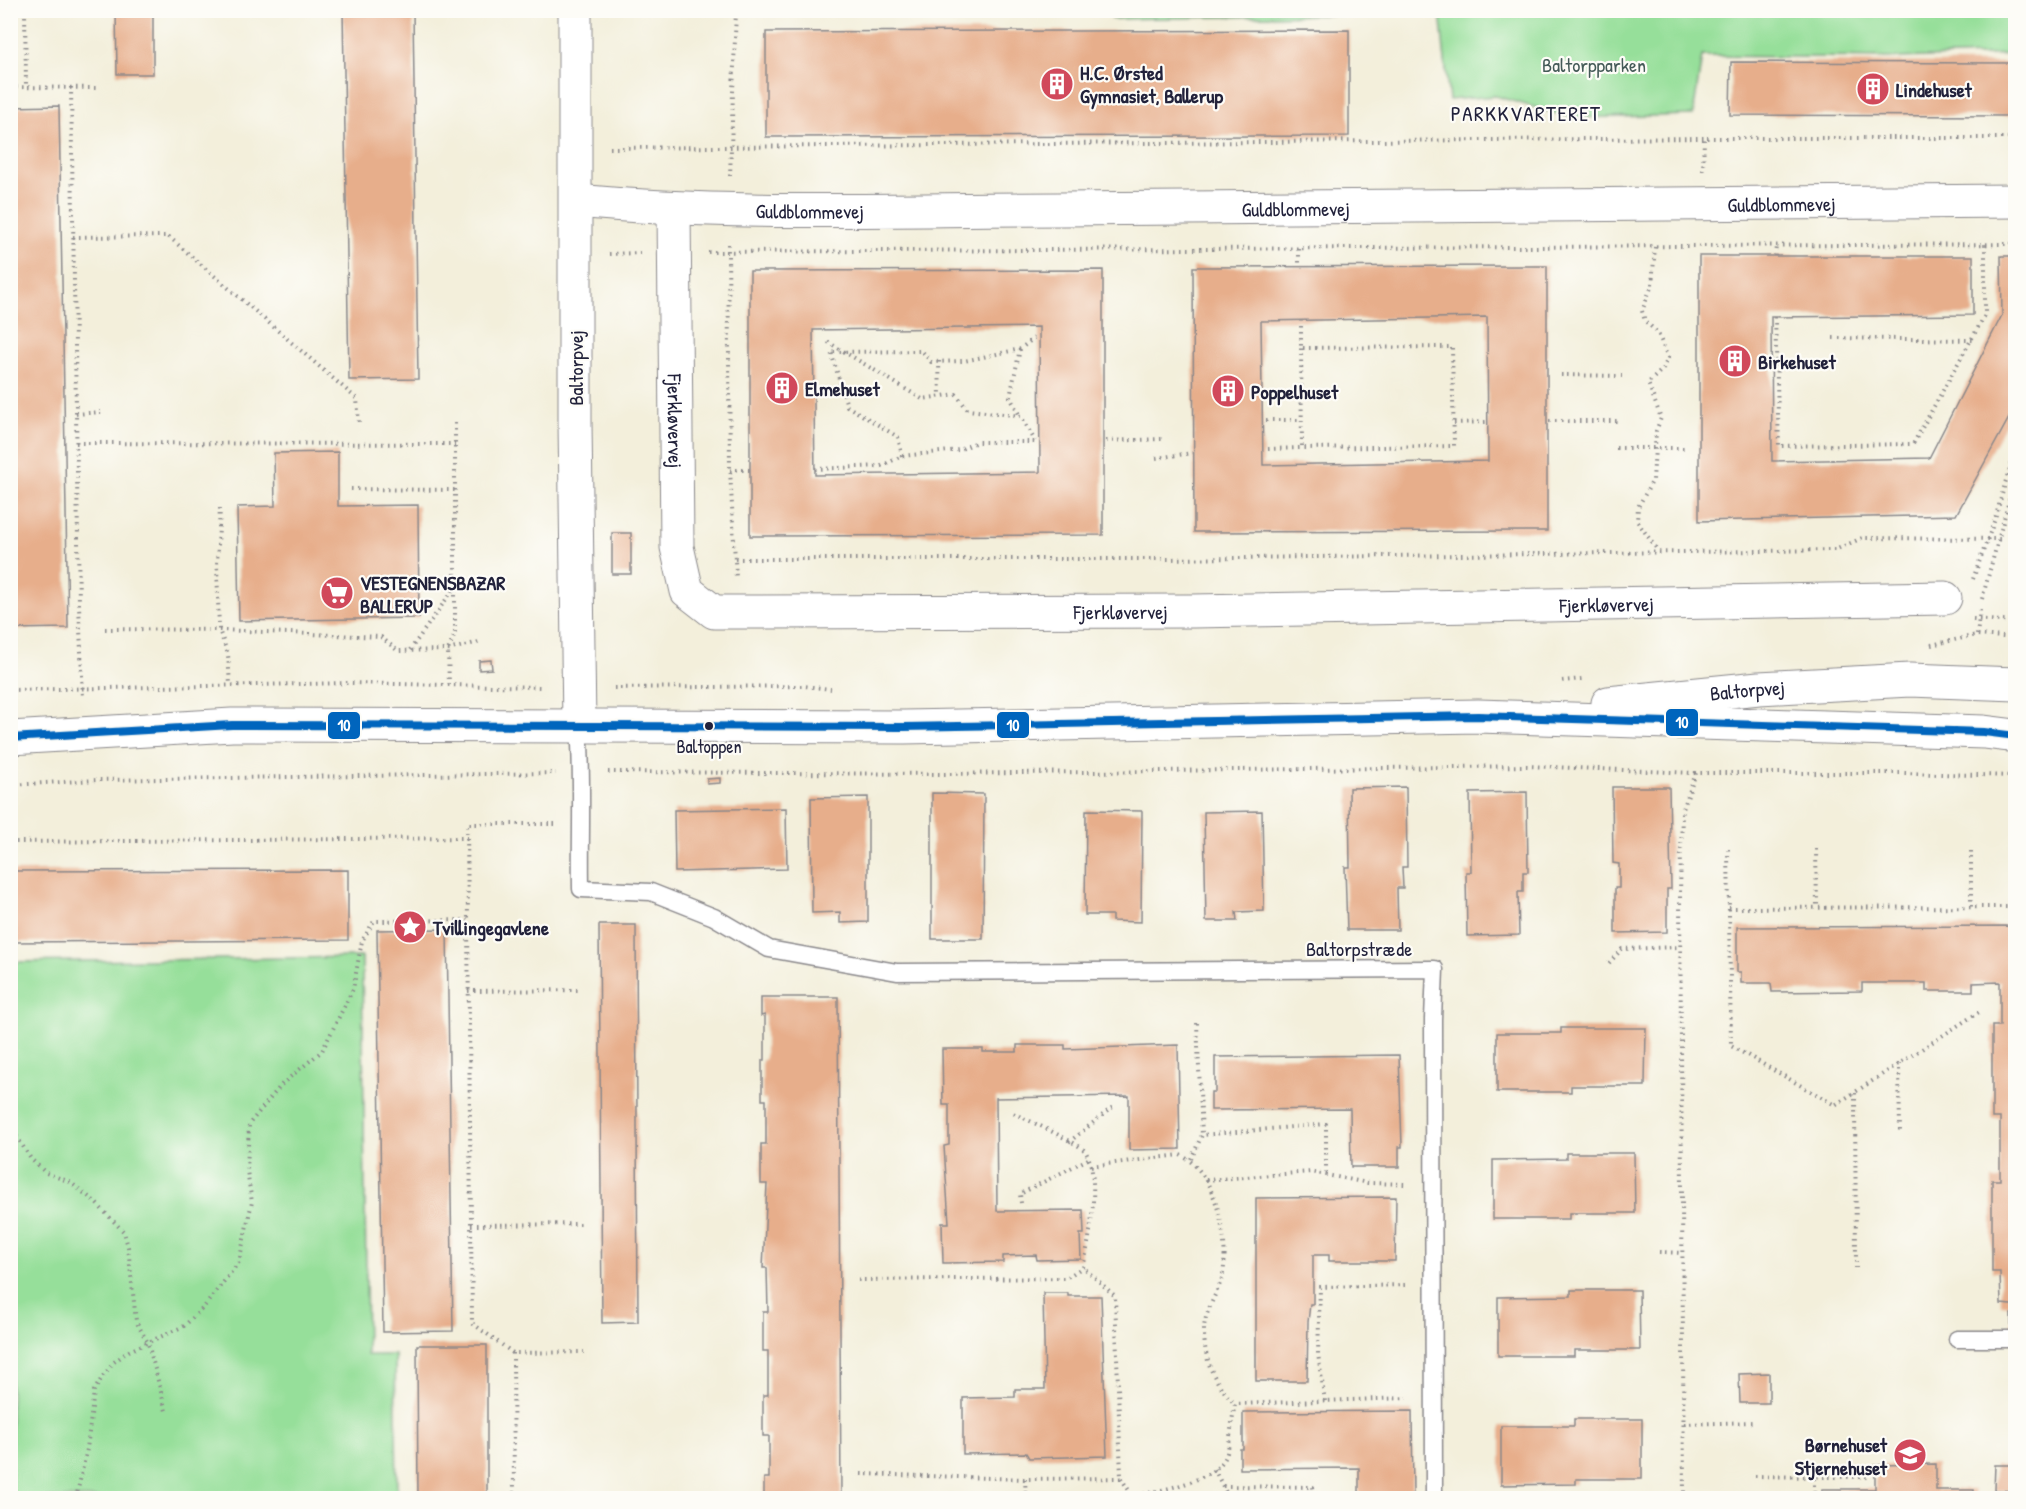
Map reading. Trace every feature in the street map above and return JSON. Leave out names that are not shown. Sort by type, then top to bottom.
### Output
[{"type":"street","name":"Baltorpvej","points":[[575,10],[579,726]]},
{"type":"street","name":"Guldblommevej","points":[[576,201],[674,208],[729,208],[1702,205],[2016,201]]},
{"type":"street","name":"Fjerkløvervej","points":[[674,208],[672,252],[677,547],[687,591],[714,612],[1193,611],[1961,600]]},
{"type":"street","name":"Baltorpvej","points":[[1478,717],[1759,688],[1910,680],[2016,684]]},
{"type":"street","name":"Baltorpvej","points":[[10,738],[232,724],[904,727],[1478,717],[1984,732],[2016,736]]},
{"type":"lane","points":[[579,726],[583,772],[579,791],[580,824]]},
{"type":"lane","name":"Baltorpstræde","points":[[580,824],[581,889],[651,892],[714,917],[769,949],[897,972],[1435,969],[1433,1019],[1434,1498]]},
{"type":"lane","points":[[1958,1339],[2016,1339]]},
{"type":"path","points":[[24,10],[26,87]]},
{"type":"path","points":[[736,10],[728,252],[730,470],[737,612]]},
{"type":"path","points":[[10,87],[96,88]]},
{"type":"path","points":[[71,87],[80,660]]},
{"type":"path","points":[[576,150],[730,146],[1704,138],[2016,138]]},
{"type":"path","points":[[1702,205],[1704,138]]},
{"type":"path","points":[[73,237],[168,236],[357,399],[359,423]]},
{"type":"path","points":[[1775,317],[1779,446],[1913,444],[1985,315],[1985,244]]},
{"type":"path","points":[[575,254],[2016,244]]},
{"type":"path","points":[[1775,256],[1776,246]]},
{"type":"path","points":[[1655,247],[1652,285],[1642,311],[1645,321],[1658,333],[1668,358],[1663,369],[1648,383],[1661,418],[1656,431],[1653,480],[1638,507],[1636,521],[1659,552]]},
{"type":"path","points":[[1299,249],[1299,267]]},
{"type":"path","points":[[1301,320],[1302,448]]},
{"type":"path","points":[[902,456],[898,437],[847,405],[831,352],[922,351],[930,362],[964,361],[1020,349],[1034,338]]},
{"type":"path","points":[[1833,338],[1973,340]]},
{"type":"path","points":[[828,342],[922,399],[956,394],[968,410],[1021,416]]},
{"type":"path","points":[[1268,449],[1455,446],[1452,347],[1301,348]]},
{"type":"path","points":[[815,468],[881,466],[902,456],[959,450],[977,442],[1037,442],[1010,397],[1020,349]]},
{"type":"path","points":[[939,361],[940,397]]},
{"type":"path","points":[[1561,375],[1622,375]]},
{"type":"path","points":[[76,414],[101,412]]},
{"type":"path","points":[[1266,420],[1302,420]]},
{"type":"path","points":[[1549,421],[1621,421]]},
{"type":"path","points":[[1454,423],[1486,422]]},
{"type":"path","points":[[449,725],[448,650],[455,634],[455,423]]},
{"type":"path","points":[[1106,441],[1162,439]]},
{"type":"path","points":[[76,443],[455,444]]},
{"type":"path","points":[[2016,445],[1989,539],[1961,600],[1978,618],[2016,622]]},
{"type":"path","points":[[1616,448],[1685,447]]},
{"type":"path","points":[[1156,458],[1192,453]]},
{"type":"path","points":[[730,470],[750,470]]},
{"type":"path","points":[[1977,635],[1983,592],[2000,539],[2016,476]]},
{"type":"path","points":[[351,489],[454,490]]},
{"type":"path","points":[[220,508],[217,564],[219,630],[228,654],[232,724]]},
{"type":"path","points":[[735,559],[1165,559],[1835,550],[1862,538],[2000,539]]},
{"type":"path","points":[[409,650],[455,587]]},
{"type":"path","points":[[105,629],[219,630],[381,637],[398,651],[448,650],[479,642]]},
{"type":"path","points":[[1928,646],[1935,642],[1977,635],[2016,638]]},
{"type":"path","points":[[1555,681],[1590,679]]},
{"type":"path","points":[[10,690],[230,685],[449,685],[578,688],[804,686],[831,689],[839,693]]},
{"type":"path","points":[[10,785],[109,780],[583,772],[943,774],[1527,766],[1696,773],[1903,773],[2016,776]]},
{"type":"path","points":[[1684,1498],[1680,947],[1682,812],[1696,773]]},
{"type":"path","points":[[580,824],[467,824],[468,991],[472,1323],[513,1353],[584,1352]]},
{"type":"path","points":[[10,842],[467,838]]},
{"type":"path","points":[[1728,849],[1731,1046],[1835,1105],[1979,1012]]},
{"type":"path","points":[[1816,849],[1816,908]]},
{"type":"path","points":[[1971,851],[1971,908]]},
{"type":"path","points":[[1729,909],[2016,907]]},
{"type":"path","points":[[76,1498],[87,1449],[94,1391],[114,1362],[129,1351],[184,1326],[204,1307],[240,1262],[252,1202],[247,1171],[249,1124],[284,1083],[322,1051],[353,988],[362,940],[374,921],[468,920]]},
{"type":"path","points":[[1609,963],[1622,949],[1680,947]]},
{"type":"path","points":[[468,991],[582,990]]},
{"type":"path","points":[[1191,1159],[1202,1135],[1197,1023]]},
{"type":"path","points":[[1899,1064],[1900,1133]]},
{"type":"path","points":[[1855,1092],[1856,1268]]},
{"type":"path","points":[[1069,1142],[1114,1106]]},
{"type":"path","points":[[858,1280],[1008,1276],[1066,1278],[1083,1267],[1090,1238],[1092,1166],[1084,1150],[1011,1112]]},
{"type":"path","points":[[10,1113],[16,1135],[31,1159],[46,1173],[78,1188],[124,1232],[128,1247],[136,1321],[148,1343],[166,1411]]},
{"type":"path","points":[[1202,1135],[1326,1124],[1326,1175]]},
{"type":"path","points":[[1092,1166],[1180,1155],[1191,1159],[1205,1180],[1218,1207],[1224,1255],[1222,1276],[1204,1328],[1207,1360],[1216,1384],[1235,1404],[1435,1398]]},
{"type":"path","points":[[1021,1203],[1020,1194],[1088,1160]]},
{"type":"path","points":[[1205,1180],[1311,1172],[1368,1183],[1434,1184]]},
{"type":"path","points":[[471,1226],[583,1224]]},
{"type":"path","points":[[1659,1252],[1683,1253]]},
{"type":"path","points":[[1083,1267],[1115,1296],[1121,1478],[1133,1497],[1166,1490],[1214,1469],[1226,1456],[1235,1404]]},
{"type":"path","points":[[1325,1401],[1318,1354],[1320,1287],[1435,1284]]},
{"type":"path","points":[[513,1353],[514,1498]]},
{"type":"path","points":[[1684,1424],[1755,1422]]},
{"type":"path","points":[[1214,1469],[1229,1498]]},
{"type":"path","points":[[861,1474],[1026,1479],[1121,1478]]},
{"type":"path","points":[[1755,1476],[1871,1477]]},
{"type":"path","points":[[1814,1477],[1814,1498]]},
{"type":"path","points":[[1026,1479],[1026,1498]]},
{"type":"path","points":[[1222,1486],[1313,1487],[1315,1498]]},
{"type":"green space","points":[[1380,10],[1380,14],[1112,19],[1112,11]]},
{"type":"green space","name":"Baltorpparken","points":[[1440,11],[2015,11],[2015,54],[1896,58],[1702,56],[1693,115],[1572,118],[1495,96],[1449,100]]},
{"type":"green space","points":[[362,957],[367,1355],[395,1355],[397,1498],[11,1498],[11,962]]},
{"type":"building","points":[[116,10],[153,10],[153,74],[117,74]]},
{"type":"building","points":[[343,10],[413,10],[418,379],[349,380]]},
{"type":"building","name":"H.C. Ørsted Gymnasiet, Ballerup","points":[[1349,30],[1349,136],[766,137],[766,32]]},
{"type":"building","name":"Lindehuset","points":[[1731,62],[2016,63],[2016,116],[1730,115]]},
{"type":"building","points":[[59,106],[68,628],[10,629],[10,107]]},
{"type":"building","name":"Birkehuset","points":[[1699,256],[1973,256],[1973,315],[1771,317],[1772,461],[1929,458],[2002,315],[2001,256],[2016,256],[2016,405],[1956,515],[1699,521]]},
{"type":"building","name":"Poppelhuset","points":[[1547,266],[1547,531],[1194,532],[1193,267]],"holes":[[[1487,317],[1488,461],[1263,465],[1261,321]]]},
{"type":"building","name":"Elmehuset","points":[[1103,270],[1103,535],[750,536],[750,271]],"holes":[[[1039,327],[1040,472],[815,475],[813,330]]]},
{"type":"building","points":[[338,452],[338,506],[418,505],[419,618],[239,621],[237,507],[275,506],[274,453]]},
{"type":"building","points":[[612,533],[631,533],[631,574],[612,574]]},
{"type":"building","points":[[491,660],[492,669],[479,670],[479,661]]},
{"type":"building","points":[[720,778],[720,783],[707,784],[707,779]]},
{"type":"building","points":[[1406,787],[1407,867],[1402,867],[1403,888],[1397,888],[1398,930],[1347,930],[1345,867],[1350,867],[1349,788]]},
{"type":"building","points":[[1612,787],[1669,787],[1671,889],[1667,889],[1667,932],[1615,933],[1615,888],[1619,888],[1619,864],[1613,863]]},
{"type":"building","points":[[1527,792],[1528,872],[1523,872],[1523,892],[1518,892],[1519,935],[1467,936],[1466,872],[1471,872],[1470,793]]},
{"type":"building","points":[[932,793],[984,794],[983,939],[932,939]]},
{"type":"building","points":[[868,797],[868,922],[840,923],[840,912],[812,913],[811,798]]},
{"type":"building","points":[[786,808],[787,869],[675,872],[674,810]]},
{"type":"building","points":[[1086,810],[1142,811],[1141,922],[1112,921],[1112,915],[1085,915]]},
{"type":"building","points":[[1262,811],[1264,911],[1236,912],[1237,921],[1206,921],[1204,812]]},
{"type":"building","points":[[348,870],[348,940],[10,942],[10,871]]},
{"type":"building","points":[[599,925],[636,925],[638,1322],[602,1323]]},
{"type":"building","points":[[2016,926],[2016,1305],[2012,1305],[2001,1304],[2000,1272],[1992,1272],[1992,1180],[2000,1180],[2000,1118],[1992,1118],[1992,1026],[2000,1026],[2000,982],[1973,983],[1973,991],[1926,991],[1926,983],[1862,983],[1862,991],[1772,992],[1771,983],[1741,983],[1741,972],[1737,972],[1737,927]]},
{"type":"building","points":[[447,929],[453,1331],[383,1332],[377,930]]},
{"type":"building","points":[[761,997],[838,997],[841,1498],[764,1498],[764,1478],[769,1478],[769,1436],[763,1436],[763,1395],[768,1395],[768,1351],[763,1351],[763,1312],[768,1312],[767,1268],[763,1268],[767,1184],[761,1184],[761,1144],[766,1144],[766,1100],[762,1100],[765,1015],[761,1016]]},
{"type":"building","points":[[1561,1028],[1646,1028],[1645,1086],[1571,1086],[1571,1092],[1497,1092],[1497,1033],[1561,1033]]},
{"type":"building","points":[[1017,1045],[1065,1045],[1065,1049],[1178,1045],[1180,1149],[1129,1150],[1129,1096],[996,1098],[997,1211],[1083,1210],[1084,1234],[1080,1234],[1081,1259],[1037,1260],[1036,1255],[1003,1256],[1003,1262],[943,1263],[942,1223],[949,1223],[944,1146],[949,1145],[949,1105],[943,1105],[942,1049],[1017,1052]]},
{"type":"building","points":[[1399,1055],[1402,1147],[1399,1147],[1399,1167],[1351,1167],[1350,1109],[1211,1110],[1211,1092],[1215,1092],[1215,1057]]},
{"type":"building","points":[[1566,1153],[1634,1153],[1635,1213],[1569,1213],[1569,1219],[1493,1219],[1493,1160],[1566,1159]]},
{"type":"building","points":[[1396,1197],[1395,1261],[1329,1261],[1329,1255],[1313,1255],[1313,1304],[1310,1304],[1308,1322],[1307,1381],[1256,1381],[1256,1198]]},
{"type":"building","points":[[1571,1290],[1639,1290],[1640,1350],[1574,1350],[1574,1356],[1498,1356],[1498,1297],[1571,1296]]},
{"type":"building","points":[[1043,1293],[1101,1296],[1107,1456],[1029,1458],[1026,1453],[963,1454],[963,1398],[1015,1397],[1015,1389],[1045,1389]]},
{"type":"building","points":[[2011,1314],[2016,1314],[2016,1328],[2011,1328]]},
{"type":"building","points":[[417,1345],[487,1345],[487,1498],[418,1498]]},
{"type":"building","points":[[1769,1373],[1769,1403],[1740,1403],[1739,1374]]},
{"type":"building","points":[[1412,1411],[1413,1496],[1359,1498],[1359,1468],[1240,1469],[1240,1449],[1243,1449],[1243,1412]]},
{"type":"building","points":[[1574,1419],[1642,1419],[1642,1479],[1576,1479],[1576,1484],[1501,1485],[1501,1426],[1574,1426]]},
{"type":"building","points":[[1936,1464],[1936,1490],[1974,1490],[1974,1498],[1822,1498],[1822,1489],[1875,1489],[1875,1465]]},
{"type":"building","points":[[1995,1465],[2016,1465],[2016,1491],[1994,1490]]},
{"type":"transit line","name":"10","points":[[10,738],[232,725],[904,727],[1478,716],[1984,732],[2016,736]]},
{"type":"place","name":"H.C. Ørsted Gymnasiet, Ballerup","points":[[1057,84]]},
{"type":"place","name":"Lindehuset","points":[[1873,89]]},
{"type":"place","name":"Birkehuset","points":[[1735,361]]},
{"type":"place","name":"Elmehuset","points":[[782,388]]},
{"type":"place","name":"Poppelhuset","points":[[1228,391]]},
{"type":"place","name":"VESTEGNENSBAZAR BALLERUP","points":[[337,593]]},
{"type":"place","name":"Baltoppen","points":[[709,726]]},
{"type":"place","name":"Tvillingegavlene","points":[[410,927]]},
{"type":"place","name":"Børnehuset Stjernehuset","points":[[1910,1455]]},
{"type":"district","name":"PARKKVARTERET","points":[[1526,113]]}]
